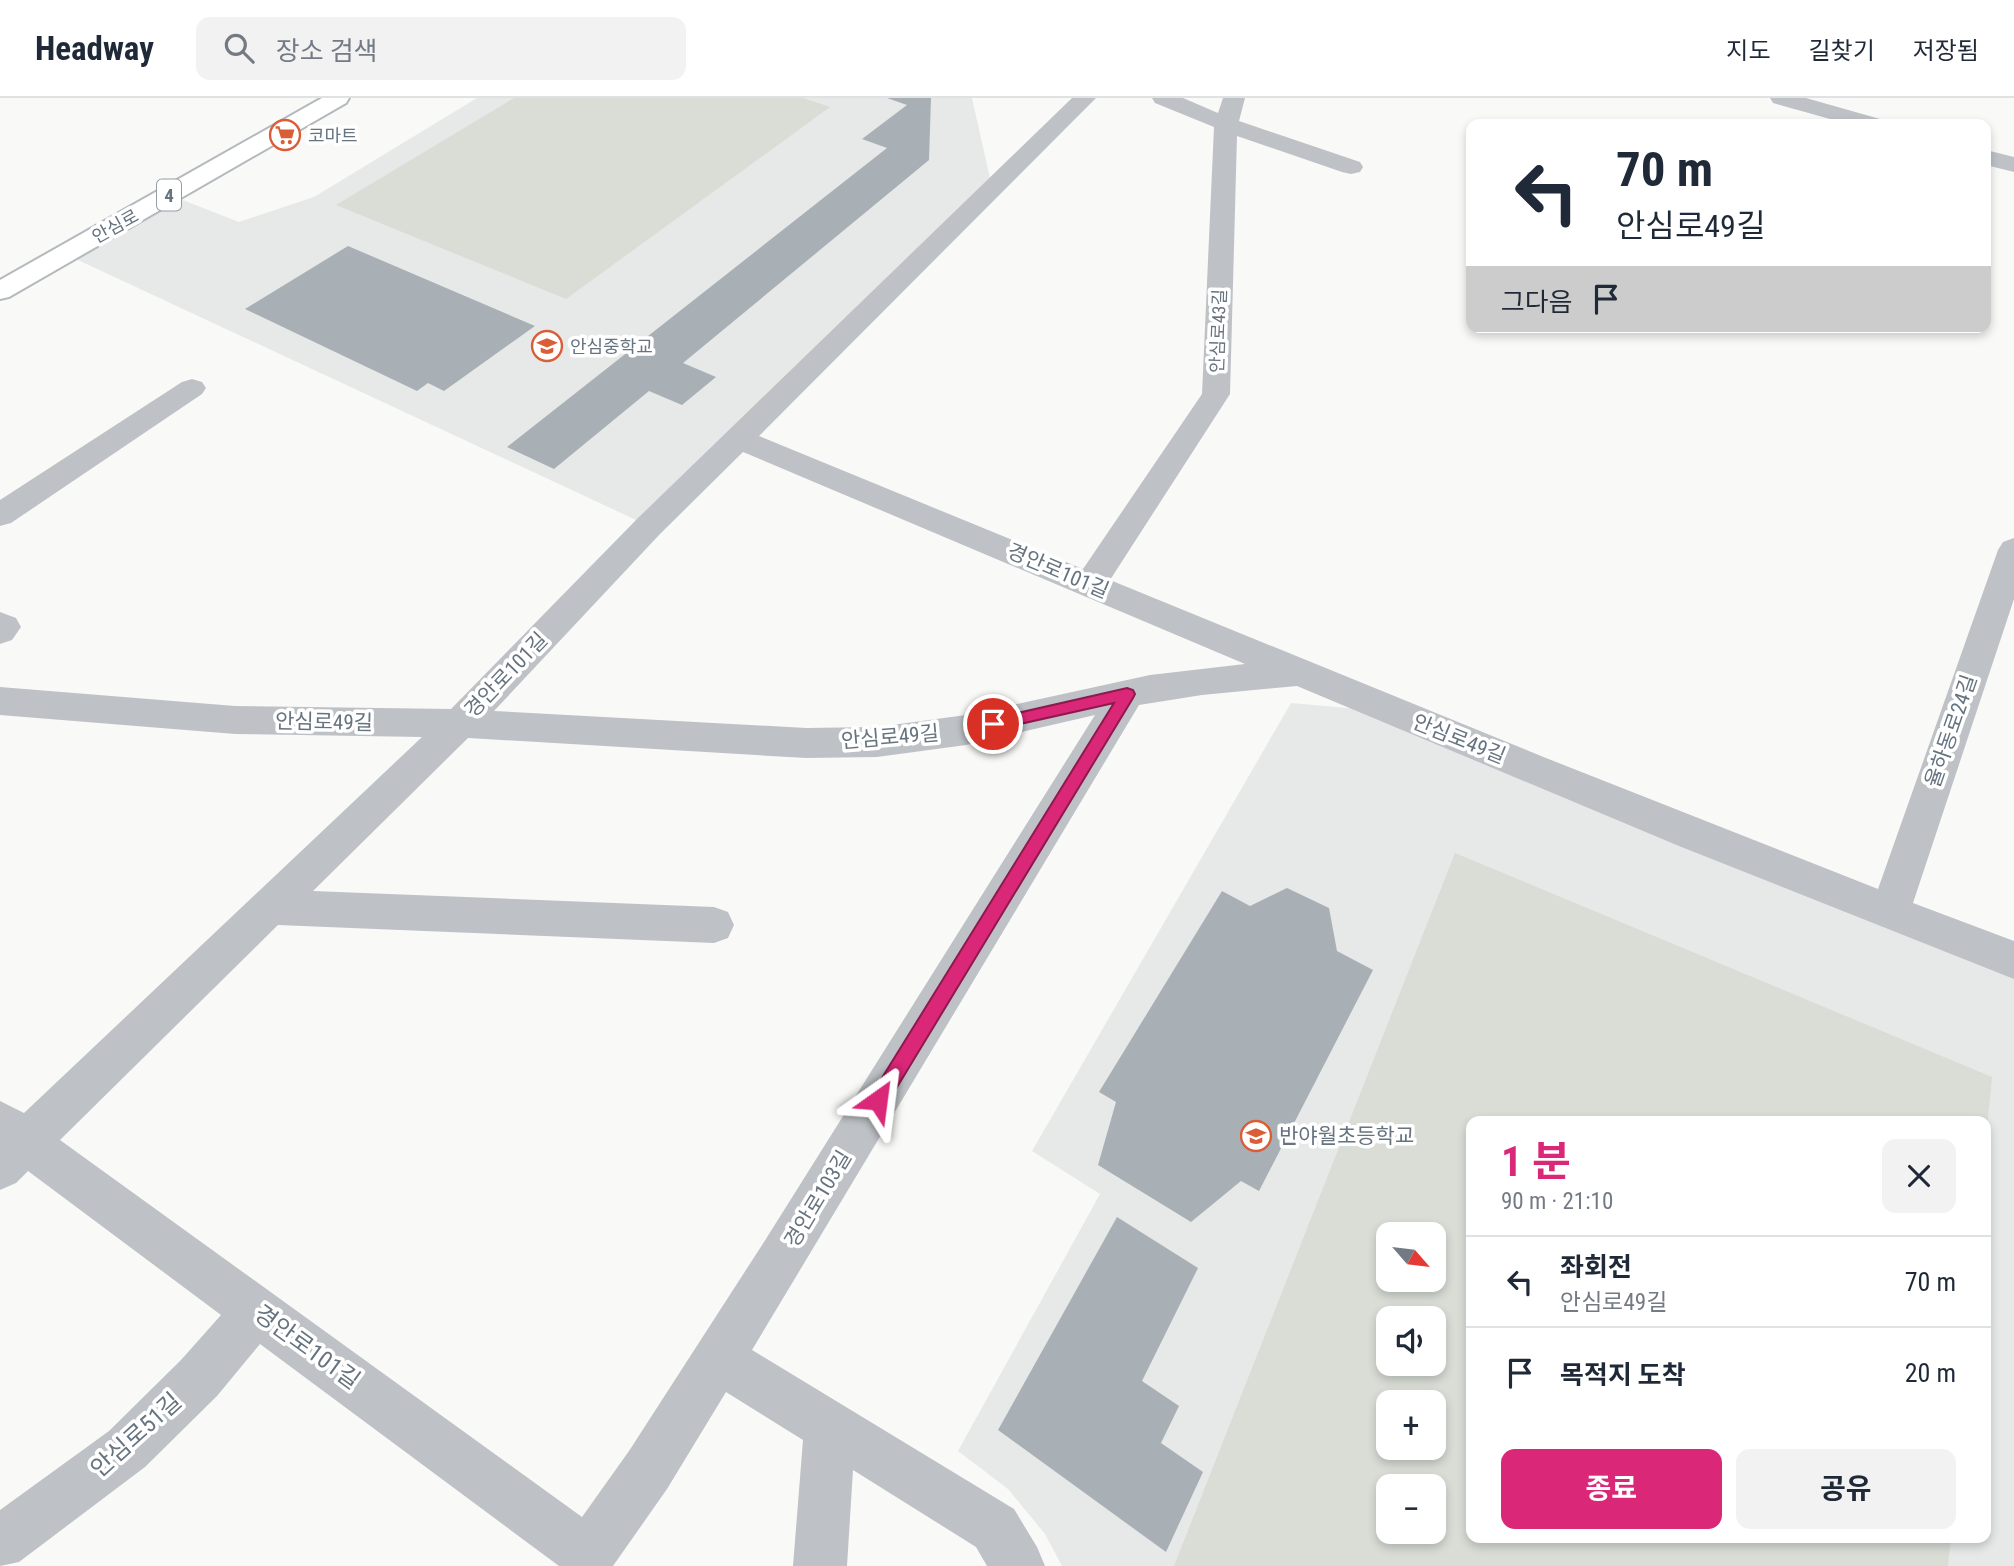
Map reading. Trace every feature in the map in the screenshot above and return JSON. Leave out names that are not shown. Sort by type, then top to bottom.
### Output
[{"type":"main road","name":"안심로","points":[[0,291],[338,98]]},
{"type":"street","name":"경안로101길","points":[[587,1560],[257,1310],[9,1144],[269,908],[460,723],[737,438],[1085,98]]},
{"type":"street","points":[[1163,98],[1230,111],[1351,167]]},
{"type":"street","points":[[1781,98],[1854,119]]},
{"type":"street","name":"안심로43길","points":[[1090,584],[1216,394],[1230,111]]},
{"type":"street","points":[[1991,158],[2014,165]]},
{"type":"street","points":[[0,515],[191,388]]},
{"type":"street","name":"경안로101길","points":[[737,438],[1299,674]]},
{"type":"street","name":"율하동로24길","points":[[1889,913],[2014,550]]},
{"type":"street","points":[[0,625],[4,627],[0,631]]},
{"type":"street","name":"안심로49길","points":[[0,701],[234,720],[460,723],[806,743],[877,742],[966,730],[1127,694],[1202,681],[1299,674],[1889,913],[2014,960]]},
{"type":"street","name":"경안로103길","points":[[587,1560],[718,1359],[1127,694]]},
{"type":"street","points":[[269,908],[714,925]]},
{"type":"street","name":"안심로51길","points":[[0,1543],[127,1449],[199,1378],[257,1310]]},
{"type":"street","points":[[718,1359],[995,1528],[1018,1566]]},
{"type":"street","points":[[820,1566],[830,1426]]},
{"type":"shaded area","name":"안심중학교","points":[[477,98],[972,98],[992,187],[649,526],[65,254],[170,195],[239,222],[314,197]]},
{"type":"shaded area","points":[[514,98],[803,98],[830,107],[566,299],[336,205]]},
{"type":"shaded area","name":"반야월초등학교","points":[[1291,703],[1393,712],[2014,960],[2014,1566],[1062,1566],[1045,1534],[1008,1489],[958,1451],[1100,1194],[1032,1151]]},
{"type":"shaded area","points":[[1455,853],[1992,1077],[1988,1116],[1466,1116],[1466,1543],[1950,1543],[1948,1566],[1174,1566]]},
{"type":"building","points":[[887,98],[931,98],[929,160],[683,363],[716,377],[682,405],[649,391],[554,469],[507,447],[887,148],[862,139],[907,105]]},
{"type":"building","points":[[348,246],[535,326],[444,391],[428,383],[417,391],[245,309]]},
{"type":"building","points":[[1287,888],[1329,908],[1337,951],[1373,970],[1259,1191],[1241,1181],[1191,1222],[1098,1165],[1116,1102],[1099,1092],[1222,891],[1250,906]]},
{"type":"building","points":[[1117,1217],[1198,1268],[1142,1381],[1179,1406],[1161,1443],[1203,1472],[1166,1552],[998,1430]]},
{"type":"place","name":"코마트","points":[[285,135]]},
{"type":"place","name":"안심중학교","points":[[547,346]]},
{"type":"place","name":"반야월초등학교","points":[[1256,1136]]},
{"type":"route","points":[[878,1100],[1127,694],[993,724]]}]
